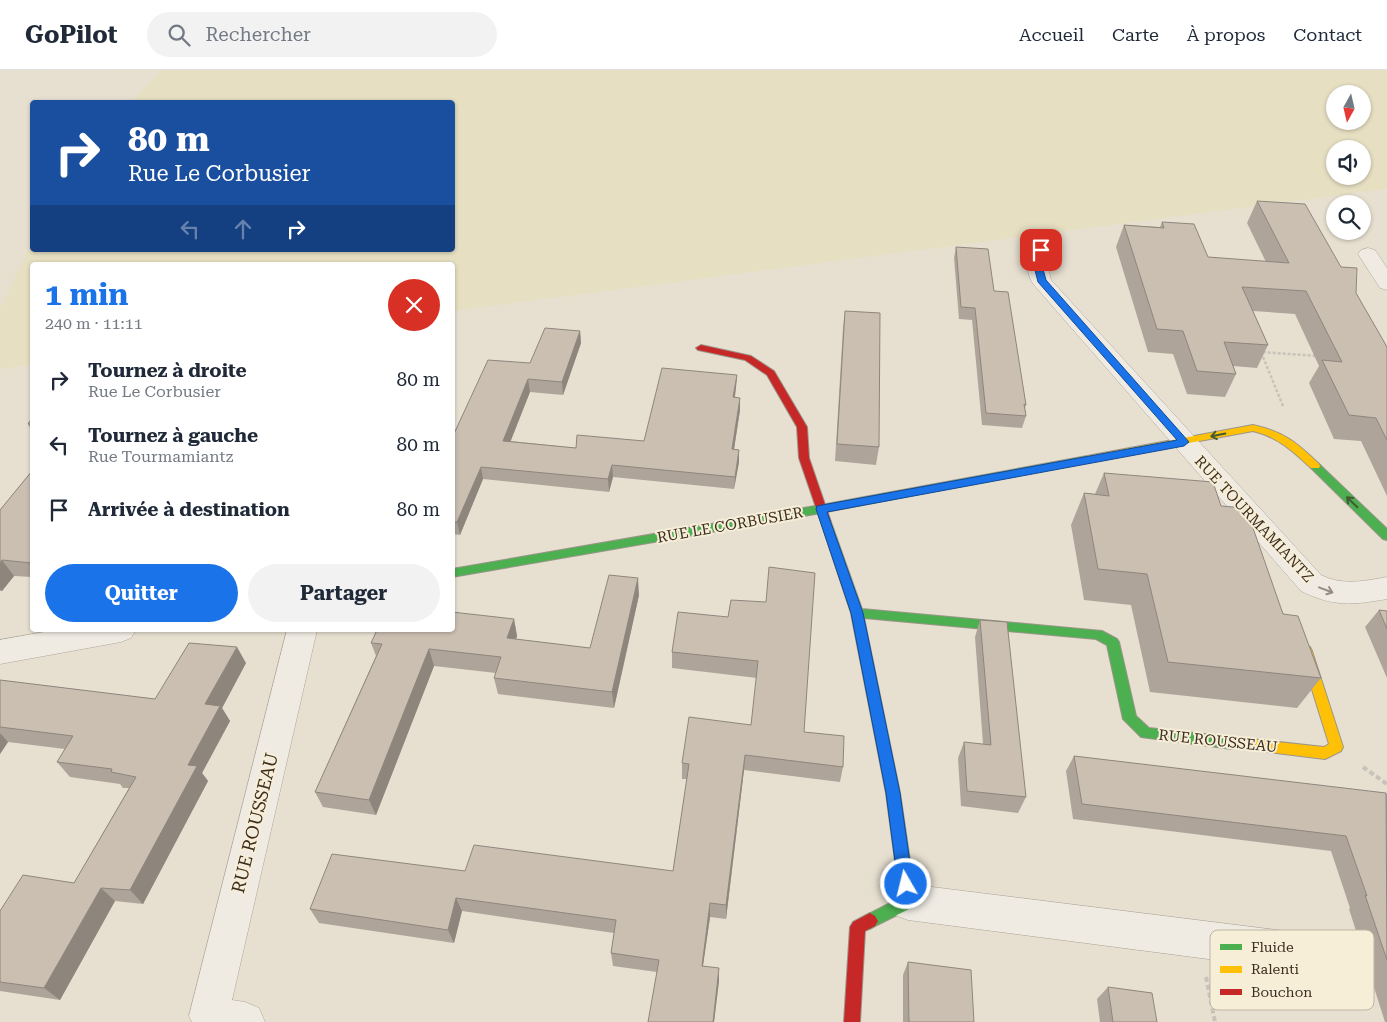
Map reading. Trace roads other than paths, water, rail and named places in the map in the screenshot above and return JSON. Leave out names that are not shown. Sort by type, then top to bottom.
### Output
[{"type":"street","name":"RUE TOURMAMIANTZ","points":[[1041,250],[1037,262],[1042,281],[1311,583],[1325,591],[1342,595],[1387,588]]},
{"type":"street","points":[[1368,254],[1387,284]]},
{"type":"street","points":[[701,348],[748,358],[771,373],[802,427],[804,458],[857,613],[893,793],[908,902]]},
{"type":"street","name":"RUE TOURMAMIANTZ","points":[[1184,442],[1253,428],[1280,435],[1286,438],[1387,536]]},
{"type":"street","name":"RUE LE CORBUSIER","points":[[455,572],[821,509],[1184,442]]},
{"type":"street","name":"RUE ROUSSEAU","points":[[857,613],[1098,634],[1113,642],[1130,719],[1146,733],[1325,753],[1336,747],[1306,650]]},
{"type":"street","points":[[0,652],[110,632]]},
{"type":"street","name":"RUE ROUSSEAU","points":[[217,1020],[302,632]]},
{"type":"street","points":[[852,1022],[858,927],[908,902],[1210,941]]}]
